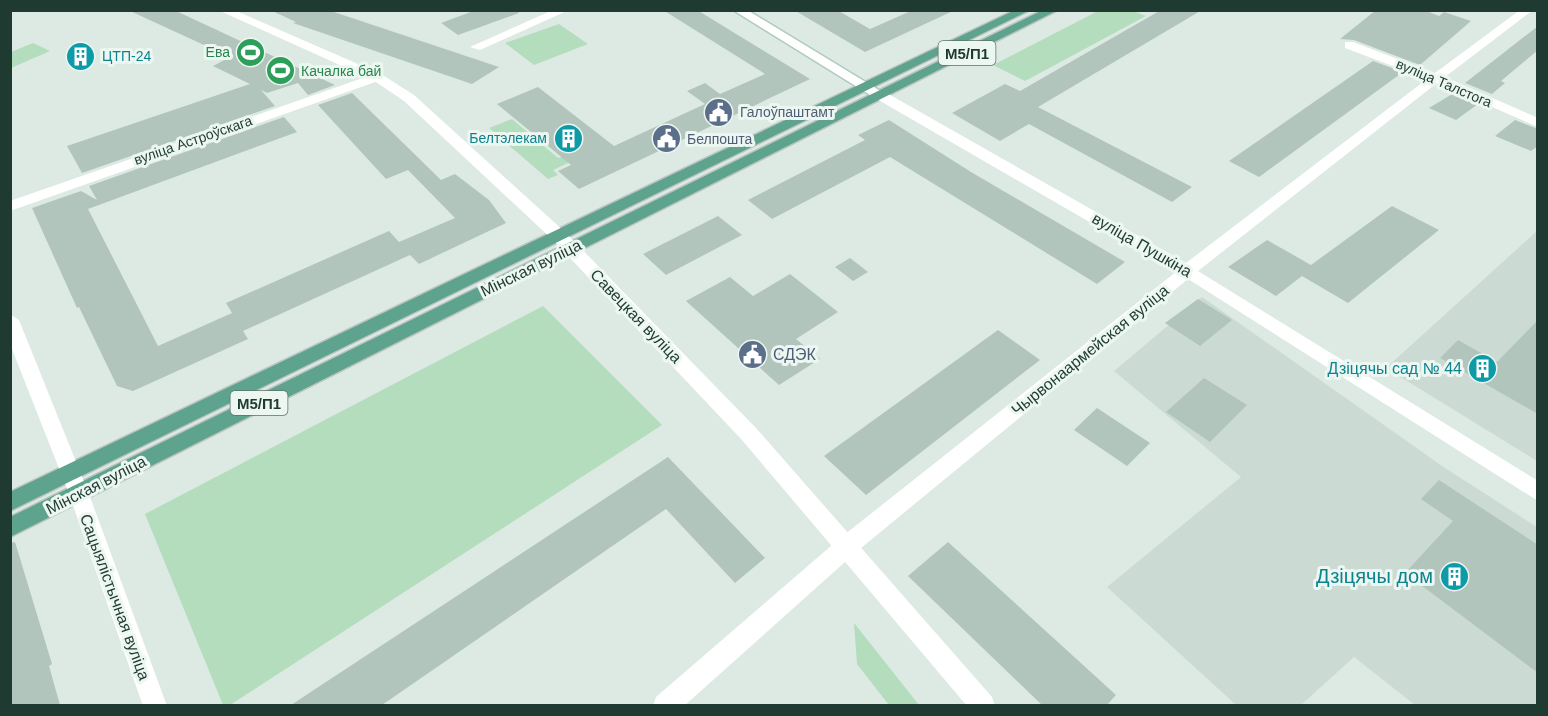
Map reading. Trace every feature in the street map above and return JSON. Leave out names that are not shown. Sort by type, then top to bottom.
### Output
[{"type":"main road","name":"Мінская вуліца","points":[[873,91],[1024,10]]},
{"type":"main road","name":"Мінская вуліца","points":[[10,528],[74,484],[873,91],[1053,10]]},
{"type":"main road","name":"Мінская вуліца","points":[[10,502],[74,484]]},
{"type":"street","name":"Савецкая вуліца","points":[[223,10],[377,77],[410,98],[565,242],[750,434],[983,705]]},
{"type":"street","points":[[476,47],[564,10]]},
{"type":"street","name":"вуліца Пушкіна","points":[[738,10],[873,91],[1187,271],[1538,492]]},
{"type":"street","name":"Чырвонаармейская вуліца","points":[[665,705],[847,546],[1187,271],[1436,78],[1528,10]]},
{"type":"street","name":"вуліца Талстога","points":[[1349,45],[1436,78],[1538,123]]},
{"type":"street","name":"вуліца Астроўскага","points":[[10,206],[377,77]]},
{"type":"street","name":"Сацыялістычная вуліца","points":[[10,320],[74,484],[155,705]]},
{"type":"shaded area","points":[[1537,231],[1537,461],[1386,368]]},
{"type":"shaded area","points":[[1202,297],[1445,468],[1537,527],[1537,705],[1415,705],[1354,657],[1301,705],[1236,705],[1107,587],[1241,477],[1114,371]]},
{"type":"green space","points":[[1098,11],[1133,11],[1146,16],[1025,81],[993,65]]},
{"type":"green space","points":[[559,24],[588,44],[534,65],[505,43]]},
{"type":"green space","points":[[33,43],[50,51],[11,68],[11,52]]},
{"type":"green space","points":[[512,119],[558,158],[566,155],[572,161],[553,170],[558,175],[548,179],[489,128]]},
{"type":"green space","points":[[543,306],[662,425],[230,705],[223,705],[145,514]]},
{"type":"green space","points":[[854,623],[919,705],[889,705],[857,664]]},
{"type":"building","points":[[128,10],[174,10],[335,85],[308,95],[298,83],[267,93],[261,90],[275,106],[82,173],[67,146],[250,84],[213,66],[230,57]]},
{"type":"building","points":[[270,10],[328,10],[499,67],[472,84],[293,23],[296,22]]},
{"type":"building","points":[[476,10],[519,10],[519,13],[458,35],[441,23]]},
{"type":"building","points":[[663,10],[697,10],[810,79],[579,189],[558,171],[571,165],[497,104],[538,87],[614,146],[705,104],[687,91],[705,83],[720,94],[765,74]]},
{"type":"building","points":[[794,10],[837,10],[870,29],[913,10],[955,10],[865,52]]},
{"type":"building","points":[[1161,10],[1202,10],[1038,107],[1192,187],[1172,202],[1029,124],[1000,141],[952,113],[1005,84],[1020,91]]},
{"type":"building","points":[[1376,10],[1424,10],[1439,16],[1444,12],[1471,21],[1420,65],[1354,40],[1340,39]]},
{"type":"building","points":[[1538,26],[1538,50],[1501,81],[1505,83],[1492,94],[1465,83]]},
{"type":"building","points":[[1373,61],[1403,72],[1259,177],[1229,161]]},
{"type":"building","points":[[352,93],[441,180],[455,174],[489,200],[506,223],[419,264],[410,255],[243,331],[248,339],[133,391],[117,386],[79,307],[77,308],[32,208],[81,191],[97,200],[89,186],[284,117],[297,132],[88,209],[158,346],[232,313],[226,303],[389,231],[399,242],[455,218],[408,170],[386,179],[318,105]]},
{"type":"building","points":[[1454,93],[1478,104],[1456,120],[1429,108]]},
{"type":"building","points":[[889,120],[971,172],[1125,262],[1097,284],[890,157],[772,219],[748,200],[865,140],[858,135]]},
{"type":"building","points":[[1515,120],[1538,129],[1538,146],[1531,151],[1495,136]]},
{"type":"building","points":[[1392,206],[1439,230],[1348,303],[1302,276],[1276,296],[1228,267],[1267,240],[1311,265]]},
{"type":"building","points":[[718,216],[742,235],[666,275],[643,254]]},
{"type":"building","points":[[850,258],[868,272],[853,281],[835,267]]},
{"type":"building","points":[[790,274],[838,312],[796,339],[820,359],[779,385],[686,301],[730,277],[753,296]]},
{"type":"building","points":[[1198,299],[1232,320],[1200,346],[1165,323]]},
{"type":"building","name":"Дзіцячы сад № 44","points":[[1538,320],[1538,414],[1440,358],[1458,340],[1497,362]]},
{"type":"building","points":[[998,330],[1040,360],[866,495],[824,456]]},
{"type":"building","points":[[1204,378],[1247,405],[1210,442],[1166,412]]},
{"type":"building","points":[[1097,408],[1150,443],[1127,466],[1074,430]]},
{"type":"building","points":[[668,457],[765,558],[735,583],[666,509],[382,705],[291,705]]},
{"type":"building","name":"Дзіцячы дом","points":[[1439,480],[1538,545],[1538,673],[1405,573],[1453,521],[1421,499]]},
{"type":"building","points":[[15,542],[52,664],[49,666],[60,705],[10,705],[10,543]]},
{"type":"building","points":[[948,542],[1116,695],[1107,705],[1042,705],[908,576]]},
{"type":"place","name":"Ева","points":[[251,52]]},
{"type":"place","name":"ЦТП-24","points":[[81,56]]},
{"type":"place","name":"Качалка бай","points":[[280,71]]},
{"type":"place","name":"Галоўпаштамт","points":[[719,112]]},
{"type":"place","name":"Белтэлекам","points":[[568,138]]},
{"type":"place","name":"Белпошта","points":[[666,139]]},
{"type":"place","name":"СДЭК","points":[[752,354]]},
{"type":"place","name":"Дзіцячы сад № 44","points":[[1483,368]]},
{"type":"place","name":"Дзіцячы дом","points":[[1454,576]]}]
